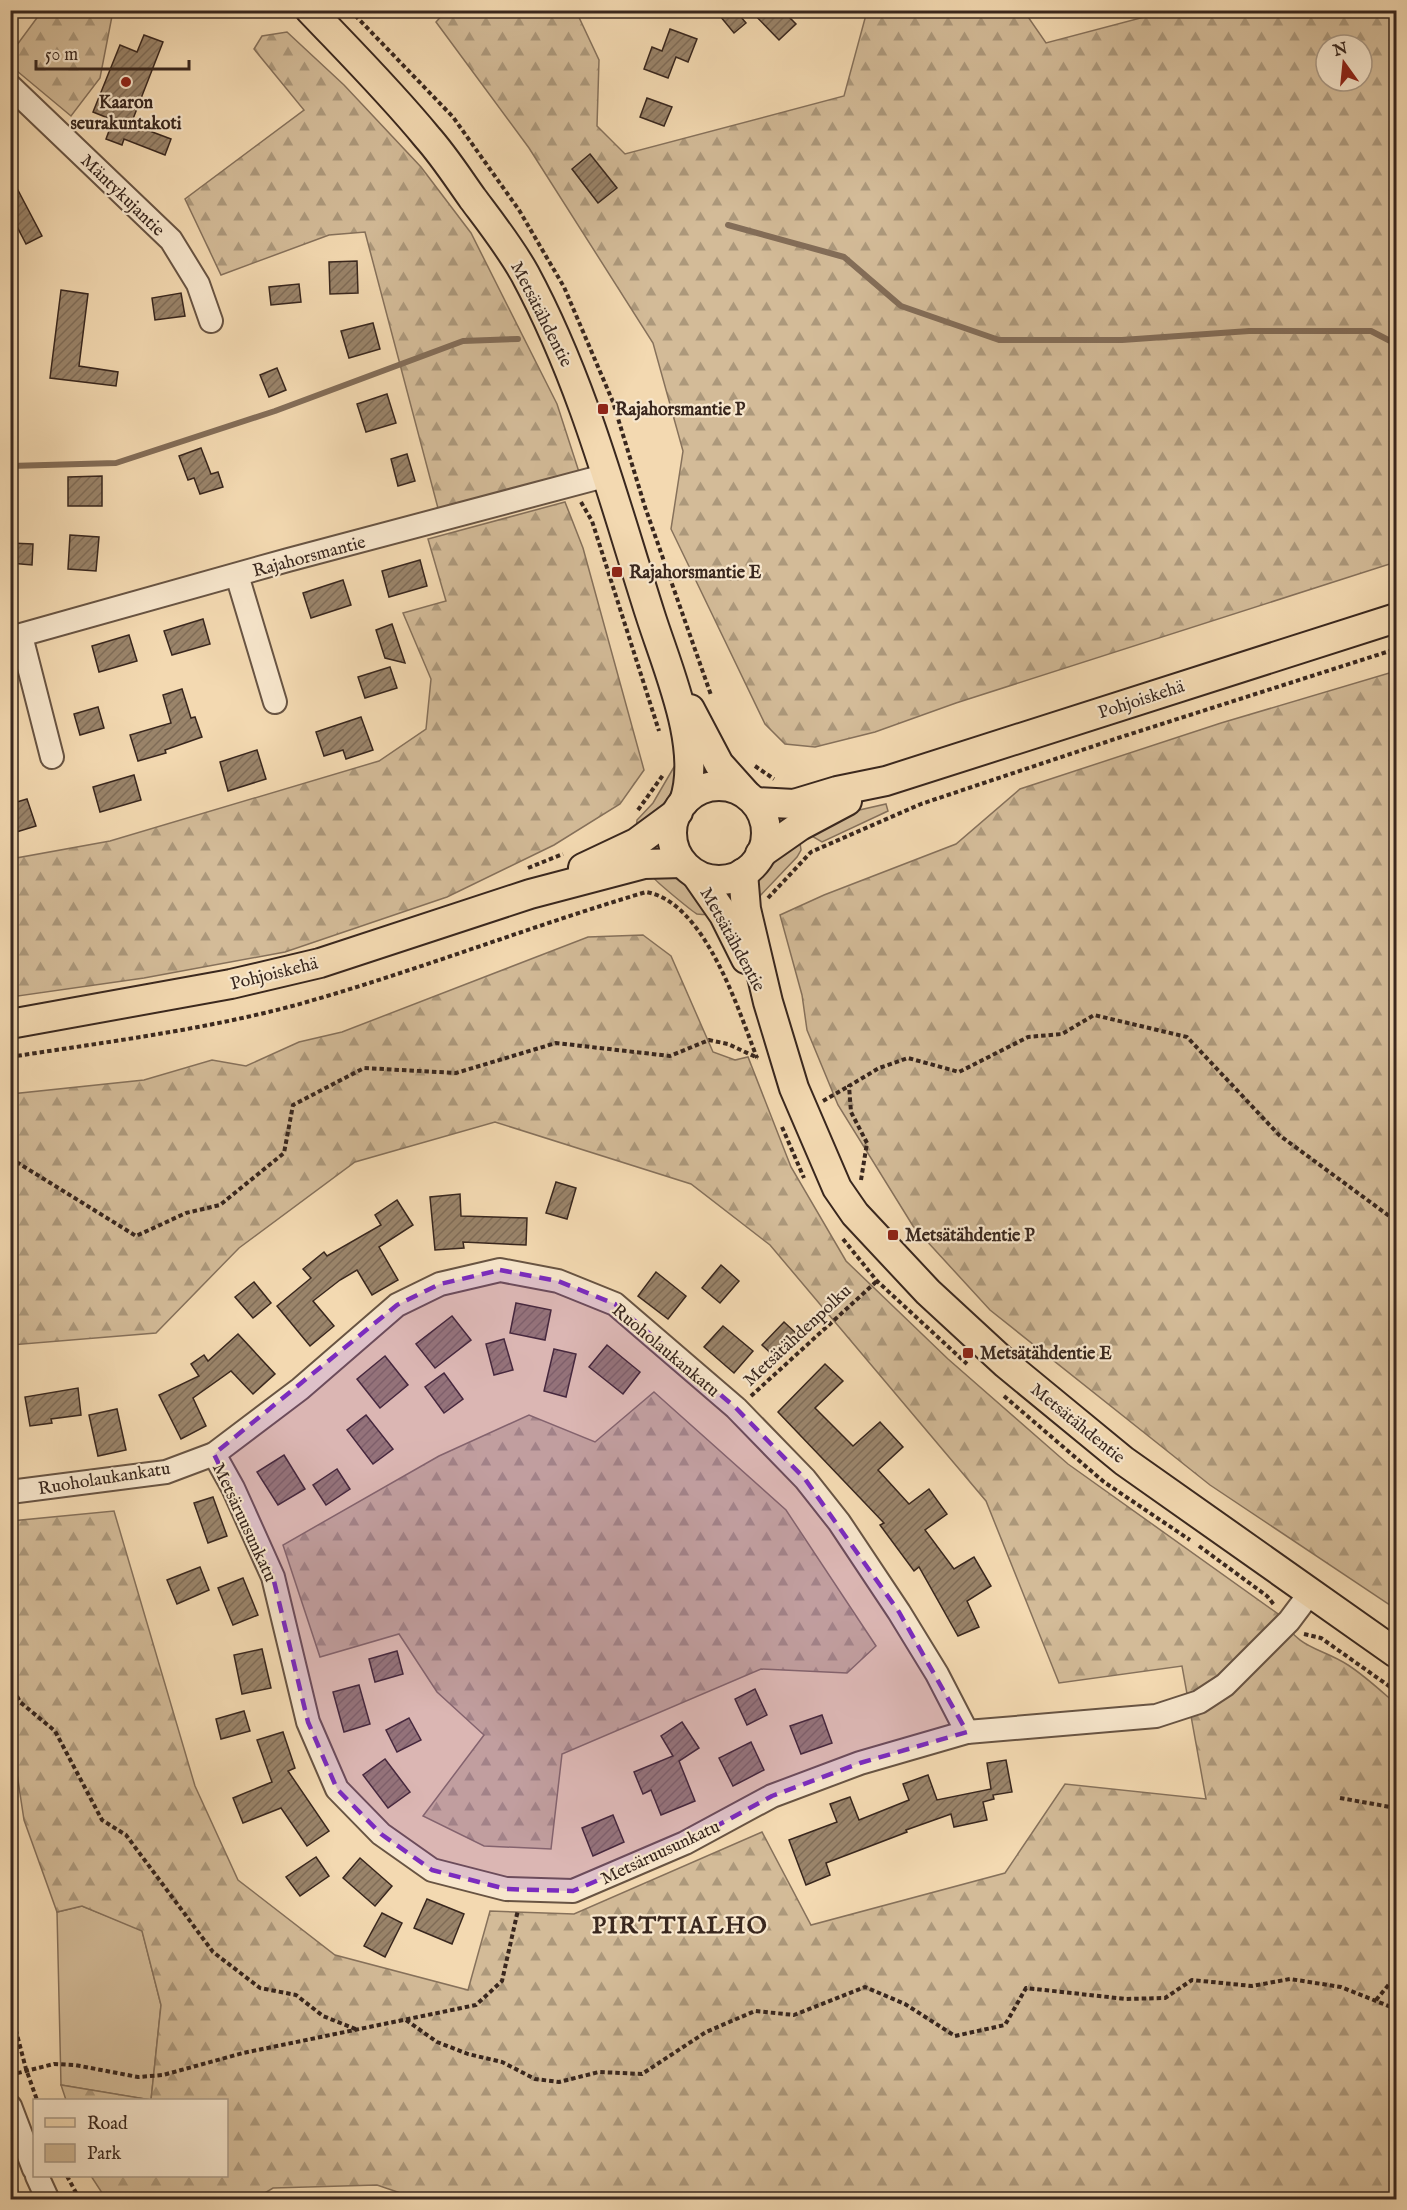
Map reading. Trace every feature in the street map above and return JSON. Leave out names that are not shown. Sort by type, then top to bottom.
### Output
[{"type":"main road","name":"Metsätähdentie","points":[[310,10],[428,138],[524,272],[580,392],[608,475],[650,616],[672,675],[718,764],[750,798]]},
{"type":"main road","name":"Pohjoiskehä","points":[[750,798],[777,806],[794,804],[837,791],[886,781],[1396,618]]},
{"type":"main road","name":"Metsätähdentie","points":[[672,675],[690,755],[691,779],[681,807]]},
{"type":"main road","name":"Pohjoiskehä","points":[[751,863],[800,826],[886,781]]},
{"type":"main road","points":[[710,786],[731,787],[750,798],[766,820],[767,837],[751,863],[728,879],[711,879],[689,870],[674,849],[671,834],[681,807],[695,791],[710,786]]},
{"type":"main road","name":"Pohjoiskehä","points":[[10,1024],[231,984],[320,963],[525,882],[636,843],[681,807]]},
{"type":"main road","name":"Metsätähdentie","points":[[735,912],[751,863]]},
{"type":"main road","name":"Pohjoiskehä","points":[[525,882],[644,864],[689,870]]},
{"type":"main road","name":"Metsätähdentie","points":[[689,870],[735,912],[768,1002],[794,1088],[837,1188],[849,1226],[928,1292],[1006,1364],[1124,1461],[1396,1653]]},
{"type":"street","name":"Mäntykujantie","points":[[10,86],[171,240],[198,284],[211,321]]},
{"type":"street","name":"Rajahorsmantie","points":[[16,637],[608,475]]},
{"type":"street","points":[[237,575],[275,702]]},
{"type":"street","points":[[16,637],[52,757]]},
{"type":"street","name":"Ruoholaukankatu","points":[[10,1492],[166,1472],[214,1454],[300,1389],[398,1305],[440,1284],[500,1270],[558,1281],[615,1304],[736,1408],[805,1479],[839,1521],[937,1674],[967,1732]]},
{"type":"street","name":"Metsäruusunkatu","points":[[214,1454],[233,1488],[273,1577],[308,1722],[337,1789],[381,1834],[432,1870],[506,1888],[573,1891],[685,1843],[772,1796],[860,1763],[967,1732],[1156,1716],[1199,1702],[1225,1685],[1288,1621],[1310,1593]]},
{"type":"street","points":[[10,2106],[33,2166]]},
{"type":"street","points":[[38,2177],[48,2199]]},
{"type":"path","points":[[10,20],[16,10]]},
{"type":"path","points":[[572,486],[592,520],[662,740]]},
{"type":"path","points":[[691,922],[735,912],[765,901],[811,852],[911,808],[1086,748],[1396,649]]},
{"type":"path","points":[[633,815],[661,782],[664,772]]},
{"type":"path","points":[[525,882],[573,850]]},
{"type":"path","points":[[10,1058],[170,1031],[294,1005],[387,977],[573,913],[646,892],[658,894],[669,901],[691,922],[728,981],[761,1067]]},
{"type":"path","points":[[969,1366],[877,1281],[849,1226],[867,1143],[851,1112],[849,1086],[879,1068],[908,1058],[959,1072],[1028,1037],[1062,1034],[1094,1015],[1187,1037],[1279,1135],[1396,1221]]},
{"type":"path","points":[[10,1158],[136,1236],[186,1213],[219,1205],[284,1152],[293,1105],[364,1068],[456,1073],[556,1043],[669,1056],[709,1040],[728,1044],[758,1058]]},
{"type":"path","points":[[782,1125],[806,1182]]},
{"type":"path","name":"Metsätähdenpolku","points":[[736,1408],[785,1368],[822,1328],[877,1281]]},
{"type":"path","points":[[996,1390],[1104,1482],[1267,1596],[1288,1621],[1306,1636],[1321,1638],[1396,1691]]},
{"type":"path","points":[[10,1683],[20,1702],[55,1731],[102,1820],[126,1835],[213,1952],[260,1988],[296,1995],[323,2016],[358,2030]]},
{"type":"path","points":[[1340,1798],[1396,1808]]},
{"type":"path","points":[[10,2075],[26,2069],[54,2064],[75,2065],[138,2077],[163,2075],[243,2053],[476,2005],[502,1981],[523,1889]]},
{"type":"path","points":[[1376,2000],[1396,1976]]},
{"type":"path","points":[[406,2020],[437,2042],[502,2062],[536,2079],[559,2082],[599,2072],[642,2074],[706,2032],[755,2011],[794,2015],[865,1987],[905,2004],[955,2036],[1005,2025],[1026,1988],[1126,1999],[1165,1998],[1191,1980],[1252,1986],[1290,1979],[1341,1987],[1396,2009]]},
{"type":"path","points":[[10,2008],[37,2099]]},
{"type":"path","points":[[10,2174],[20,2199]]},
{"type":"path","points":[[68,2177],[80,2199]]},
{"type":"highlighted area","points":[[500,1270],[558,1281],[615,1304],[736,1408],[805,1479],[899,1612],[967,1732],[860,1763],[772,1796],[685,1843],[573,1891],[506,1889],[432,1870],[381,1834],[337,1789],[308,1722],[273,1577],[214,1454],[397,1305],[440,1284]]},
{"type":"green space","points":[[42,11],[113,11],[100,78],[71,116],[11,66],[11,53]]},
{"type":"green space","points":[[446,11],[576,11],[599,60],[597,126],[625,154],[844,96],[867,11],[1024,11],[1046,43],[1167,11],[1396,11],[1396,562],[956,703],[875,732],[815,747],[785,744],[765,724],[671,529],[683,451],[653,343],[529,148],[436,22]]},
{"type":"green space","points":[[287,32],[344,85],[421,167],[471,233],[557,404],[579,472],[439,512],[365,232],[329,235],[221,275],[185,199],[304,110],[254,49],[262,36]]},
{"type":"green space","points":[[565,502],[583,548],[644,770],[620,804],[554,845],[447,897],[285,952],[144,978],[11,997],[11,859],[110,841],[379,761],[426,729],[431,679],[403,613],[446,601],[428,539]]},
{"type":"green space","points":[[1396,671],[1396,1609],[1210,1485],[990,1310],[913,1226],[838,1105],[807,1030],[802,995],[780,915],[824,895],[956,844],[1020,789],[1221,723]]},
{"type":"green space","points":[[682,765],[670,795],[636,831],[637,820],[653,803],[674,767]]},
{"type":"green space","points":[[886,804],[888,811],[822,842],[810,835],[855,811]]},
{"type":"green space","points":[[800,843],[801,850],[797,857],[757,899],[757,888],[763,871],[775,859]]},
{"type":"green space","points":[[668,873],[692,890],[712,914],[697,914],[653,877]]},
{"type":"green space","points":[[643,935],[671,956],[713,1052],[735,1060],[748,1057],[791,1167],[846,1261],[948,1359],[1068,1464],[1281,1616],[1302,1642],[1348,1665],[1396,1704],[1396,2199],[421,2200],[377,2185],[273,2188],[255,2199],[106,2199],[92,2177],[228,2177],[228,2099],[151,2099],[161,2005],[142,1931],[82,1906],[57,1912],[24,1820],[11,1734],[11,1521],[114,1511],[195,1786],[238,1880],[335,1955],[468,1990],[490,1911],[574,1914],[762,1832],[811,1925],[1005,1873],[1065,1784],[1206,1799],[1182,1666],[1059,1683],[986,1501],[770,1245],[691,1184],[495,1122],[355,1162],[239,1248],[156,1333],[11,1345],[11,1094],[144,1080],[212,1060],[246,1066],[299,1042],[342,1032],[588,937]]},
{"type":"green space","points":[[654,1392],[786,1510],[876,1646],[847,1673],[761,1669],[562,1754],[551,1849],[484,1846],[423,1816],[484,1735],[437,1692],[399,1634],[320,1657],[283,1545],[439,1456],[529,1415],[595,1442]]},
{"type":"green space","points":[[82,1906],[142,1930],[161,2005],[151,2099],[61,2085],[57,1912]]},
{"type":"green space","points":[[61,2085],[145,2099],[66,2099]]},
{"type":"building","points":[[715,10],[735,10],[746,23],[734,33]]},
{"type":"building","points":[[750,10],[782,10],[796,24],[779,40]]},
{"type":"building","points":[[670,29],[697,39],[688,62],[676,57],[668,78],[644,69],[652,47],[662,51]]},
{"type":"building","name":"Kaaron seurakuntakoti","points":[[144,35],[163,42],[131,124],[171,139],[165,155],[124,139],[122,145],[106,139],[113,120],[93,112],[120,45],[137,52]]},
{"type":"building","points":[[647,98],[672,107],[664,126],[640,117]]},
{"type":"building","points":[[590,154],[617,188],[598,203],[572,169]]},
{"type":"building","points":[[10,175],[42,236],[26,244],[10,213]]},
{"type":"building","points":[[357,261],[358,293],[330,294],[329,262]]},
{"type":"building","points":[[299,284],[301,302],[271,305],[269,287]]},
{"type":"building","points":[[61,290],[88,294],[79,366],[118,372],[116,386],[50,378]]},
{"type":"building","points":[[181,293],[185,316],[155,320],[152,298]]},
{"type":"building","points":[[373,323],[380,349],[349,358],[341,331]]},
{"type":"building","points":[[277,368],[286,390],[269,397],[260,375]]},
{"type":"building","points":[[387,394],[396,423],[366,432],[357,404]]},
{"type":"building","points":[[201,448],[211,474],[218,472],[223,487],[200,494],[194,478],[188,480],[179,456]]},
{"type":"building","points":[[407,454],[415,481],[398,486],[391,459]]},
{"type":"building","points":[[102,476],[102,506],[68,506],[68,477]]},
{"type":"building","points":[[70,535],[99,537],[96,571],[68,569]]},
{"type":"building","points":[[10,543],[33,544],[32,565],[10,563]]},
{"type":"building","points":[[420,560],[427,586],[389,597],[382,571]]},
{"type":"building","points":[[343,580],[351,605],[311,618],[303,593]]},
{"type":"building","points":[[203,619],[210,644],[172,655],[164,631]]},
{"type":"building","points":[[392,624],[405,663],[385,658],[376,630]]},
{"type":"building","points":[[129,635],[137,661],[99,672],[92,646]]},
{"type":"building","points":[[390,667],[397,688],[365,698],[358,677]]},
{"type":"building","points":[[182,689],[191,718],[195,717],[202,737],[165,750],[166,753],[138,761],[130,735],[171,723],[163,695]]},
{"type":"building","points":[[98,707],[104,728],[80,735],[74,714]]},
{"type":"building","points":[[361,717],[373,750],[346,759],[343,750],[324,756],[316,732]]},
{"type":"building","points":[[257,750],[266,779],[228,791],[220,762]]},
{"type":"building","points":[[134,775],[141,800],[100,812],[93,787]]},
{"type":"building","points":[[27,799],[36,826],[10,834],[10,804]]},
{"type":"building","points":[[556,1182],[576,1188],[567,1219],[546,1213]]},
{"type":"building","points":[[460,1194],[461,1216],[527,1218],[526,1245],[463,1242],[464,1248],[435,1250],[430,1197]]},
{"type":"building","points":[[397,1200],[413,1225],[379,1247],[398,1280],[372,1295],[357,1270],[340,1280],[313,1301],[334,1326],[310,1346],[277,1306],[311,1278],[303,1269],[324,1252],[327,1256],[381,1225],[375,1215]]},
{"type":"building","points":[[721,1265],[739,1281],[720,1303],[702,1288]]},
{"type":"building","points":[[656,1272],[686,1296],[668,1319],[638,1296]]},
{"type":"building","points":[[254,1282],[271,1303],[253,1318],[235,1297]]},
{"type":"building","points":[[516,1303],[551,1310],[545,1340],[510,1333]]},
{"type":"building","points":[[452,1316],[471,1340],[435,1368],[416,1344]]},
{"type":"building","points":[[784,1322],[799,1336],[777,1359],[762,1345]]},
{"type":"building","points":[[723,1326],[753,1351],[734,1373],[704,1347]]},
{"type":"building","points":[[238,1334],[275,1374],[253,1394],[231,1371],[193,1398],[206,1426],[181,1439],[159,1395],[199,1376],[191,1364],[204,1355],[208,1361]]},
{"type":"building","points":[[504,1339],[513,1370],[494,1375],[486,1344]]},
{"type":"building","points":[[607,1345],[640,1372],[623,1394],[589,1367]]},
{"type":"building","points":[[554,1349],[576,1354],[566,1397],[544,1391]]},
{"type":"building","points":[[385,1356],[408,1385],[380,1408],[357,1379]]},
{"type":"building","points":[[825,1364],[843,1381],[815,1408],[853,1446],[880,1422],[903,1447],[878,1470],[909,1504],[929,1489],[947,1514],[925,1530],[954,1569],[974,1557],[991,1586],[967,1601],[979,1627],[958,1636],[919,1567],[914,1571],[880,1525],[884,1523],[778,1412]]},
{"type":"building","points":[[444,1373],[463,1399],[444,1413],[425,1387]]},
{"type":"building","points":[[78,1388],[81,1415],[51,1419],[52,1423],[30,1426],[25,1397]]},
{"type":"building","points":[[117,1409],[126,1450],[98,1456],[89,1415]]},
{"type":"building","points":[[366,1415],[393,1449],[373,1464],[347,1430]]},
{"type":"building","points":[[284,1455],[305,1489],[278,1505],[257,1472]]},
{"type":"building","points":[[337,1469],[350,1489],[326,1505],[313,1485]]},
{"type":"building","points":[[213,1497],[227,1536],[208,1543],[194,1503]]},
{"type":"building","points":[[200,1567],[209,1590],[177,1604],[167,1580]]},
{"type":"building","points":[[243,1578],[258,1615],[233,1625],[218,1588]]},
{"type":"building","points":[[262,1649],[271,1688],[242,1694],[234,1655]]},
{"type":"building","points":[[397,1651],[403,1674],[375,1682],[369,1659]]},
{"type":"building","points":[[359,1685],[370,1724],[344,1732],[333,1692]]},
{"type":"building","points":[[755,1689],[767,1715],[747,1725],[735,1699]]},
{"type":"building","points":[[244,1711],[250,1731],[221,1739],[216,1719]]},
{"type":"building","points":[[822,1715],[832,1743],[801,1754],[790,1726]]},
{"type":"building","points":[[409,1718],[421,1740],[397,1752],[386,1730]]},
{"type":"building","points":[[682,1722],[699,1748],[679,1761],[695,1801],[661,1815],[651,1790],[643,1794],[634,1772],[673,1756],[661,1736]]},
{"type":"building","points":[[283,1732],[295,1768],[288,1771],[329,1831],[307,1846],[281,1808],[243,1823],[233,1798],[272,1782],[257,1740]]},
{"type":"building","points":[[751,1742],[764,1770],[733,1786],[719,1758]]},
{"type":"building","points":[[385,1759],[410,1792],[388,1808],[363,1775]]},
{"type":"building","points":[[1006,1760],[1012,1792],[993,1795],[994,1799],[983,1802],[987,1820],[954,1827],[951,1814],[906,1830],[907,1832],[826,1863],[830,1875],[806,1885],[789,1840],[837,1822],[830,1804],[850,1797],[859,1820],[909,1800],[903,1784],[928,1775],[937,1800],[991,1789],[987,1763]]},
{"type":"building","points":[[613,1815],[624,1842],[593,1856],[582,1828]]},
{"type":"building","points":[[316,1857],[329,1876],[300,1896],[286,1877]]},
{"type":"building","points":[[360,1858],[392,1886],[375,1906],[343,1878]]},
{"type":"building","points":[[427,1899],[464,1914],[452,1944],[414,1928]]},
{"type":"building","points":[[382,1913],[402,1923],[385,1957],[364,1946]]},
{"type":"waterway","points":[[728,225],[844,257],[901,306],[999,340],[1122,340],[1249,331],[1371,331],[1396,344]]},
{"type":"waterway","points":[[10,466],[116,463],[275,411],[463,341],[518,339]]},
{"type":"place","name":"Kaaron seurakuntakoti","points":[[126,82]]},
{"type":"place","name":"Rajahorsmantie P","points":[[603,409]]},
{"type":"place","name":"Rajahorsmantie E","points":[[617,572]]},
{"type":"place","name":"Metsätähdentie P","points":[[893,1235]]},
{"type":"place","name":"Metsätähdentie E","points":[[968,1353]]},
{"type":"district","name":"PIRTTIALHO","points":[[680,1925]]}]
